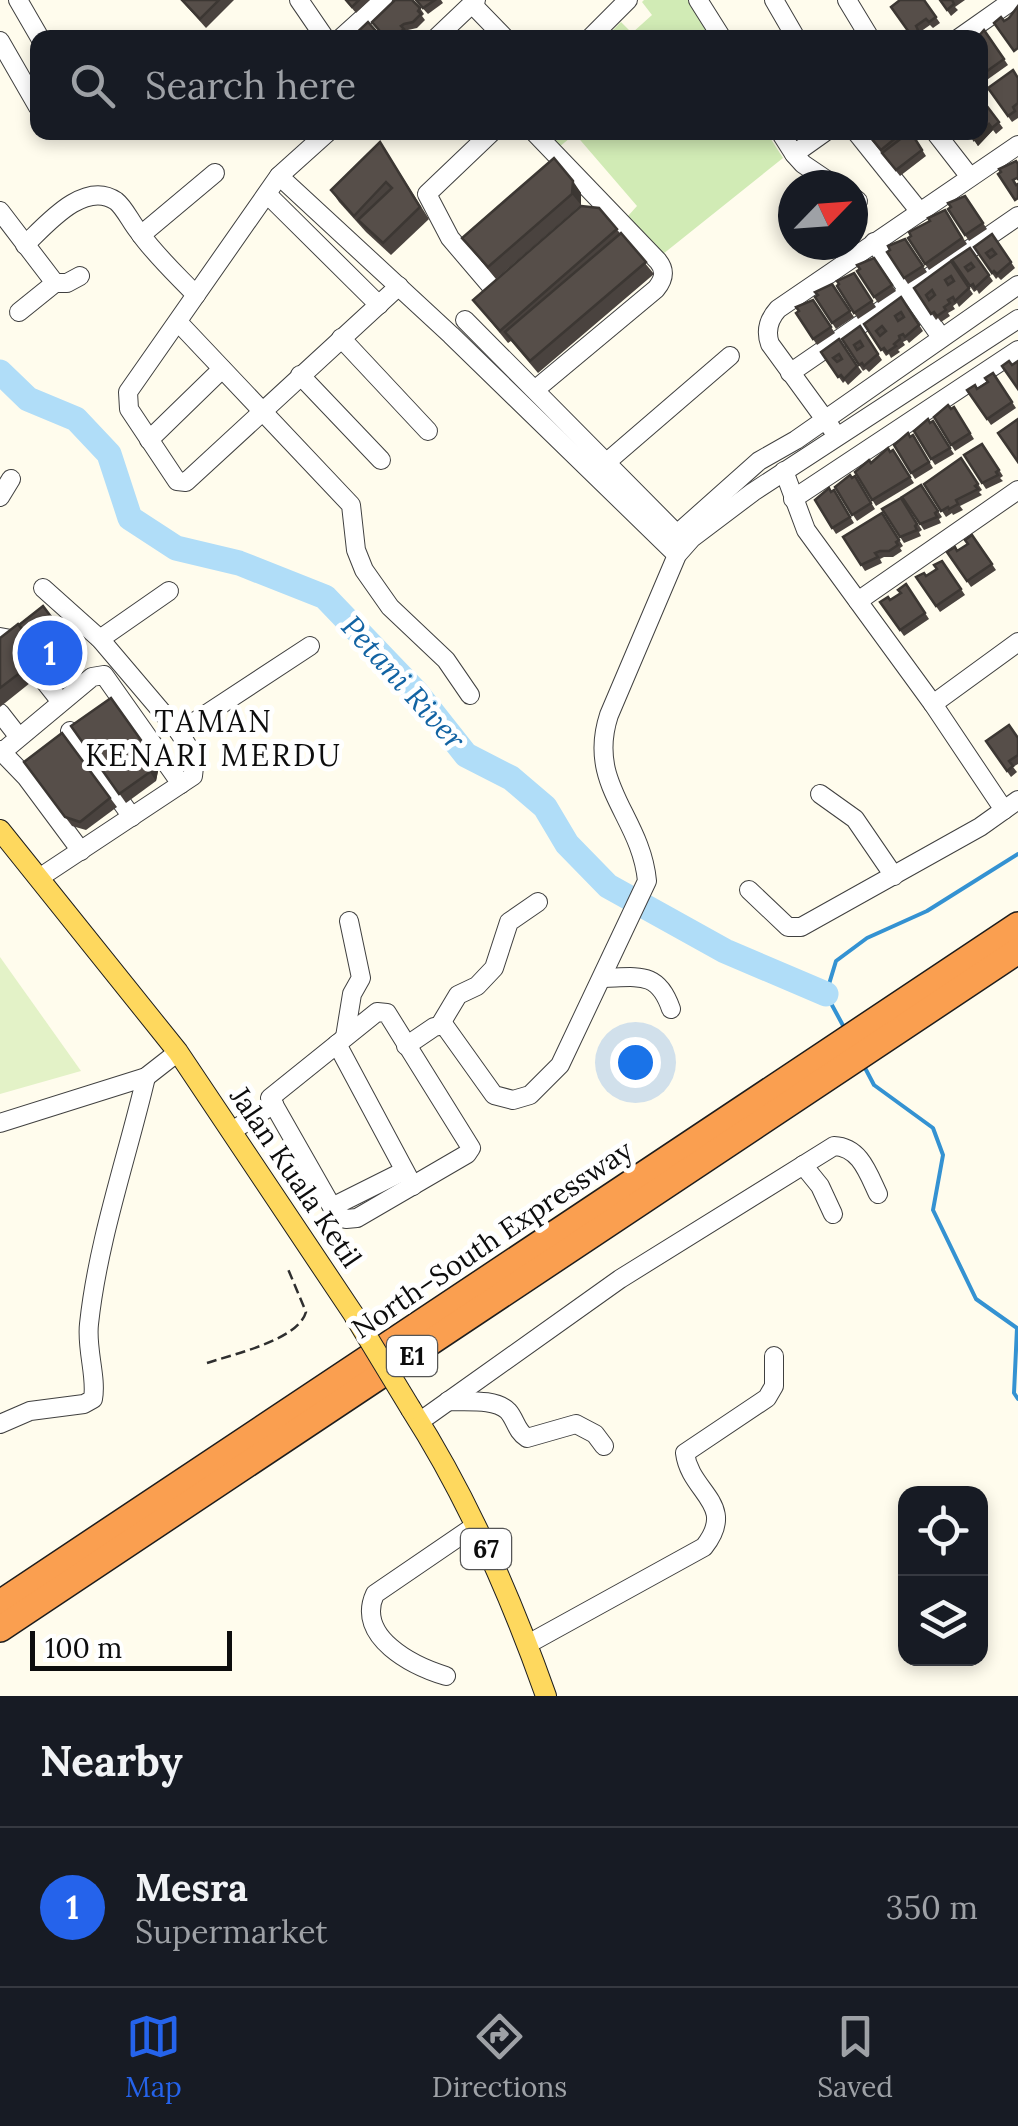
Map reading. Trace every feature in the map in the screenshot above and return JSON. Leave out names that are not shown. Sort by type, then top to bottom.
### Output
[{"type":"highway","name":"North–South Expressway","points":[[0,1629],[888,1024],[1018,925]]},
{"type":"highway","name":"North–South Expressway","points":[[888,1024],[1018,951]]},
{"type":"highway","name":"North–South Expressway","points":[[0,1603],[821,1070]]},
{"type":"main road","name":"Jalan Kuala Ketil","points":[[0,830],[178,1052],[354,1315],[476,1525],[528,1644],[546,1696]]},
{"type":"street","points":[[18,0],[35,30]]},
{"type":"street","points":[[350,30],[383,0]]},
{"type":"street","points":[[598,30],[628,0]]},
{"type":"street","points":[[698,0],[717,30]]},
{"type":"street","points":[[774,0],[791,30]]},
{"type":"street","points":[[847,0],[865,30]]},
{"type":"street","points":[[970,30],[1013,0]]},
{"type":"street","points":[[301,1],[320,30]]},
{"type":"street","points":[[444,30],[474,2],[498,30]]},
{"type":"street","points":[[0,42],[30,93]]},
{"type":"street","points":[[319,140],[279,176],[128,392],[130,409],[176,481],[182,484],[399,286]]},
{"type":"street","points":[[484,140],[428,194],[536,389],[608,461],[680,544]]},
{"type":"street","points":[[536,389],[662,281],[662,266],[590,207],[540,140]]},
{"type":"street","points":[[785,140],[794,154],[815,170]]},
{"type":"street","points":[[794,154],[813,140]]},
{"type":"street","points":[[862,140],[920,212]]},
{"type":"street","points":[[942,140],[970,178]]},
{"type":"street","points":[[838,438],[770,344],[767,330],[771,318],[778,309],[1018,145]]},
{"type":"street","points":[[140,235],[216,173]]},
{"type":"street","points":[[279,176],[680,544]]},
{"type":"street","points":[[267,194],[378,304]]},
{"type":"street","points":[[25,245],[71,203],[89,197],[110,198],[196,295]]},
{"type":"street","points":[[1,215],[55,283]]},
{"type":"street","points":[[790,373],[1016,221]]},
{"type":"street","points":[[874,242],[941,338]]},
{"type":"street","points":[[19,312],[55,283],[67,283],[80,276]]},
{"type":"street","points":[[440,1025],[449,1029],[501,1099],[520,1100],[560,1065],[647,881],[634,834],[603,765],[602,742],[680,544],[768,454],[825,420],[1018,285]]},
{"type":"street","points":[[451,334],[487,300]]},
{"type":"street","points":[[680,544],[784,471],[1018,319]]},
{"type":"street","points":[[179,323],[351,504],[356,550],[364,570],[390,607],[446,660],[470,695]]},
{"type":"street","points":[[341,338],[428,430]]},
{"type":"street","points":[[793,499],[1018,350]]},
{"type":"street","points":[[608,461],[730,356]]},
{"type":"street","points":[[149,440],[222,369]]},
{"type":"street","points":[[300,375],[381,460]]},
{"type":"street","points":[[749,890],[780,921],[794,928],[814,921],[980,828],[1011,805],[806,530],[784,471]]},
{"type":"street","points":[[0,497],[11,479]]},
{"type":"street","points":[[858,601],[1018,490]]},
{"type":"street","points":[[39,878],[193,776],[196,769],[195,758],[179,732],[100,639],[44,588]]},
{"type":"street","points":[[100,639],[169,591]]},
{"type":"street","points":[[0,638],[11,639],[61,702]]},
{"type":"street","points":[[932,704],[1018,642]]},
{"type":"street","points":[[179,732],[310,646]]},
{"type":"street","points":[[81,851],[25,764],[1,751],[97,674],[109,678],[114,700],[181,784]]},
{"type":"street","points":[[0,714],[18,736]]},
{"type":"street","points":[[70,732],[132,817]]},
{"type":"street","points":[[820,794],[855,818],[894,876]]},
{"type":"street","points":[[406,1046],[440,1025],[458,995],[477,986],[494,968],[509,922],[538,902]]},
{"type":"street","points":[[349,921],[361,978],[352,994],[341,1041],[408,1179]]},
{"type":"street","points":[[604,978],[632,977],[657,983],[664,988],[672,1009]]},
{"type":"street","points":[[232,1131],[377,1012],[387,1013],[471,1148],[467,1154],[408,1179],[357,1218],[341,1218],[272,1101]]},
{"type":"street","points":[[0,1123],[146,1077],[178,1052]]},
{"type":"street","points":[[0,1424],[30,1411],[84,1404],[93,1399],[88,1349],[95,1280],[146,1077]]},
{"type":"street","points":[[415,1415],[448,1401],[620,1279],[834,1146],[851,1150],[878,1194]]},
{"type":"street","points":[[803,1165],[820,1186],[833,1214]]},
{"type":"street","points":[[528,1644],[704,1548],[717,1531],[717,1513],[686,1463],[685,1453],[767,1398],[774,1386],[774,1356]]},
{"type":"street","points":[[448,1401],[500,1406],[527,1438],[576,1424],[595,1434],[604,1446]]},
{"type":"street","points":[[446,1676],[426,1670],[384,1643],[373,1622],[372,1601],[375,1594],[476,1525]]},
{"type":"path","points":[[207,1363],[284,1336],[301,1326],[306,1312],[288,1269]]},
{"type":"green space","points":[[688,0],[706,30],[635,30],[652,15],[642,2]]},
{"type":"green space","points":[[621,22],[629,30],[613,30]]},
{"type":"green space","points":[[580,140],[771,140],[783,158],[663,254],[628,216],[637,206]]},
{"type":"green space","points":[[0,957],[81,1071],[0,1094]]},
{"type":"building","points":[[182,0],[219,0],[200,19]]},
{"type":"building","points":[[395,0],[412,0],[420,8],[421,14],[401,26],[403,30],[379,30],[372,22]]},
{"type":"building","points":[[416,0],[435,0],[423,8]]},
{"type":"building","points":[[900,0],[924,0],[936,17],[916,26],[918,30],[907,30],[891,7]]},
{"type":"building","points":[[940,0],[952,0],[954,4],[947,10]]},
{"type":"building","points":[[1018,6],[1018,48],[1014,51],[994,23],[1001,17],[1004,21],[1009,18]]},
{"type":"building","points":[[988,36],[1004,59],[988,70]]},
{"type":"building","points":[[1013,70],[1018,78],[1018,103],[1008,116],[988,88]]},
{"type":"building","points":[[988,108],[999,122],[992,128]]},
{"type":"building","points":[[873,140],[893,140],[881,150]]},
{"type":"building","points":[[899,140],[916,140],[922,150],[896,170],[882,153]]},
{"type":"building","points":[[380,142],[420,207],[383,243],[358,220],[392,188],[386,182],[354,216],[331,190]]},
{"type":"building","points":[[554,158],[573,181],[572,194],[488,267],[462,238]]},
{"type":"building","points":[[1016,161],[1015,200],[998,174],[999,169]]},
{"type":"building","points":[[965,196],[983,223],[965,235],[948,203]]},
{"type":"building","points":[[581,206],[599,208],[617,229],[500,331],[473,300]]},
{"type":"building","points":[[945,210],[962,238],[925,264],[908,238],[909,232]]},
{"type":"building","points":[[621,233],[646,262],[530,361],[505,332]]},
{"type":"building","points":[[992,234],[1011,262],[997,274],[992,273],[974,247]]},
{"type":"building","points":[[905,239],[923,266],[904,278],[887,252],[888,246]]},
{"type":"building","points":[[970,248],[989,275],[975,288],[970,286],[952,260]]},
{"type":"building","points":[[874,258],[892,285],[874,297],[857,265]]},
{"type":"building","points":[[951,261],[969,288],[955,301],[953,297],[948,300],[946,310],[937,316],[931,314],[914,288]]},
{"type":"building","points":[[854,273],[872,301],[854,313],[837,281]]},
{"type":"building","points":[[832,284],[850,311],[832,323],[815,292]]},
{"type":"building","points":[[901,297],[919,325],[905,337],[899,336],[896,346],[887,352],[881,350],[864,324]]},
{"type":"building","points":[[813,300],[831,327],[813,339],[796,307]]},
{"type":"building","points":[[860,326],[878,354],[864,366],[859,365],[842,339]]},
{"type":"building","points":[[839,339],[857,366],[844,379],[838,377],[821,352]]},
{"type":"building","points":[[1009,361],[1012,365],[1018,361],[1018,389],[1002,366]]},
{"type":"building","points":[[993,373],[1012,402],[987,419],[967,390],[988,382],[985,378]]},
{"type":"building","points":[[948,405],[954,407],[970,433],[951,445],[934,417]]},
{"type":"building","points":[[928,419],[950,448],[931,459],[914,431]]},
{"type":"building","points":[[1018,419],[1018,462],[998,433]]},
{"type":"building","points":[[908,433],[929,462],[911,473],[894,445]]},
{"type":"building","points":[[982,444],[999,470],[998,475],[982,483],[964,455]]},
{"type":"building","points":[[888,448],[910,477],[872,500],[855,472]]},
{"type":"building","points":[[961,458],[978,489],[941,511],[924,484]]},
{"type":"building","points":[[850,475],[855,476],[871,503],[852,515],[835,487]]},
{"type":"building","points":[[921,485],[938,511],[937,517],[920,524],[902,497]]},
{"type":"building","points":[[829,488],[850,517],[832,528],[815,500]]},
{"type":"building","points":[[901,498],[917,530],[900,537],[882,509]]},
{"type":"building","points":[[882,513],[899,540],[898,545],[875,553],[878,557],[861,565],[843,537]]},
{"type":"building","points":[[972,535],[992,564],[967,581],[947,552],[968,544],[965,540]]},
{"type":"building","points":[[942,561],[961,589],[936,606],[916,577],[924,573],[926,576]]},
{"type":"building","points":[[906,584],[925,613],[900,630],[880,602],[901,593],[898,590]]},
{"type":"building","points":[[43,606],[70,642],[46,661],[19,625]]},
{"type":"building","points":[[18,624],[42,656],[0,688],[0,638]]},
{"type":"building","points":[[111,698],[153,757],[150,772],[119,794],[71,726]]},
{"type":"building","points":[[1009,725],[1018,738],[1018,755],[1009,761],[1013,766],[1007,771],[986,741]]},
{"type":"building","points":[[62,733],[110,798],[80,822],[65,817],[24,762]]},
{"type":"waterway","name":"Petani River","points":[[0,372],[28,399],[76,419],[109,454],[130,518],[176,548],[239,563],[325,597],[417,693],[466,755],[511,778],[545,807],[567,844],[608,886],[725,951],[826,994]]},
{"type":"waterway","points":[[846,1031],[826,994],[836,961],[867,938],[927,911],[1018,854]]},
{"type":"waterway","points":[[864,1066],[874,1085],[933,1128],[943,1155],[933,1210],[976,1299],[1017,1328],[1014,1393],[1018,1399]]},
{"type":"place","name":"Mesra","points":[[50,653]]},
{"type":"district","name":"TAMAN KENARI MERDU","points":[[214,739]]}]
